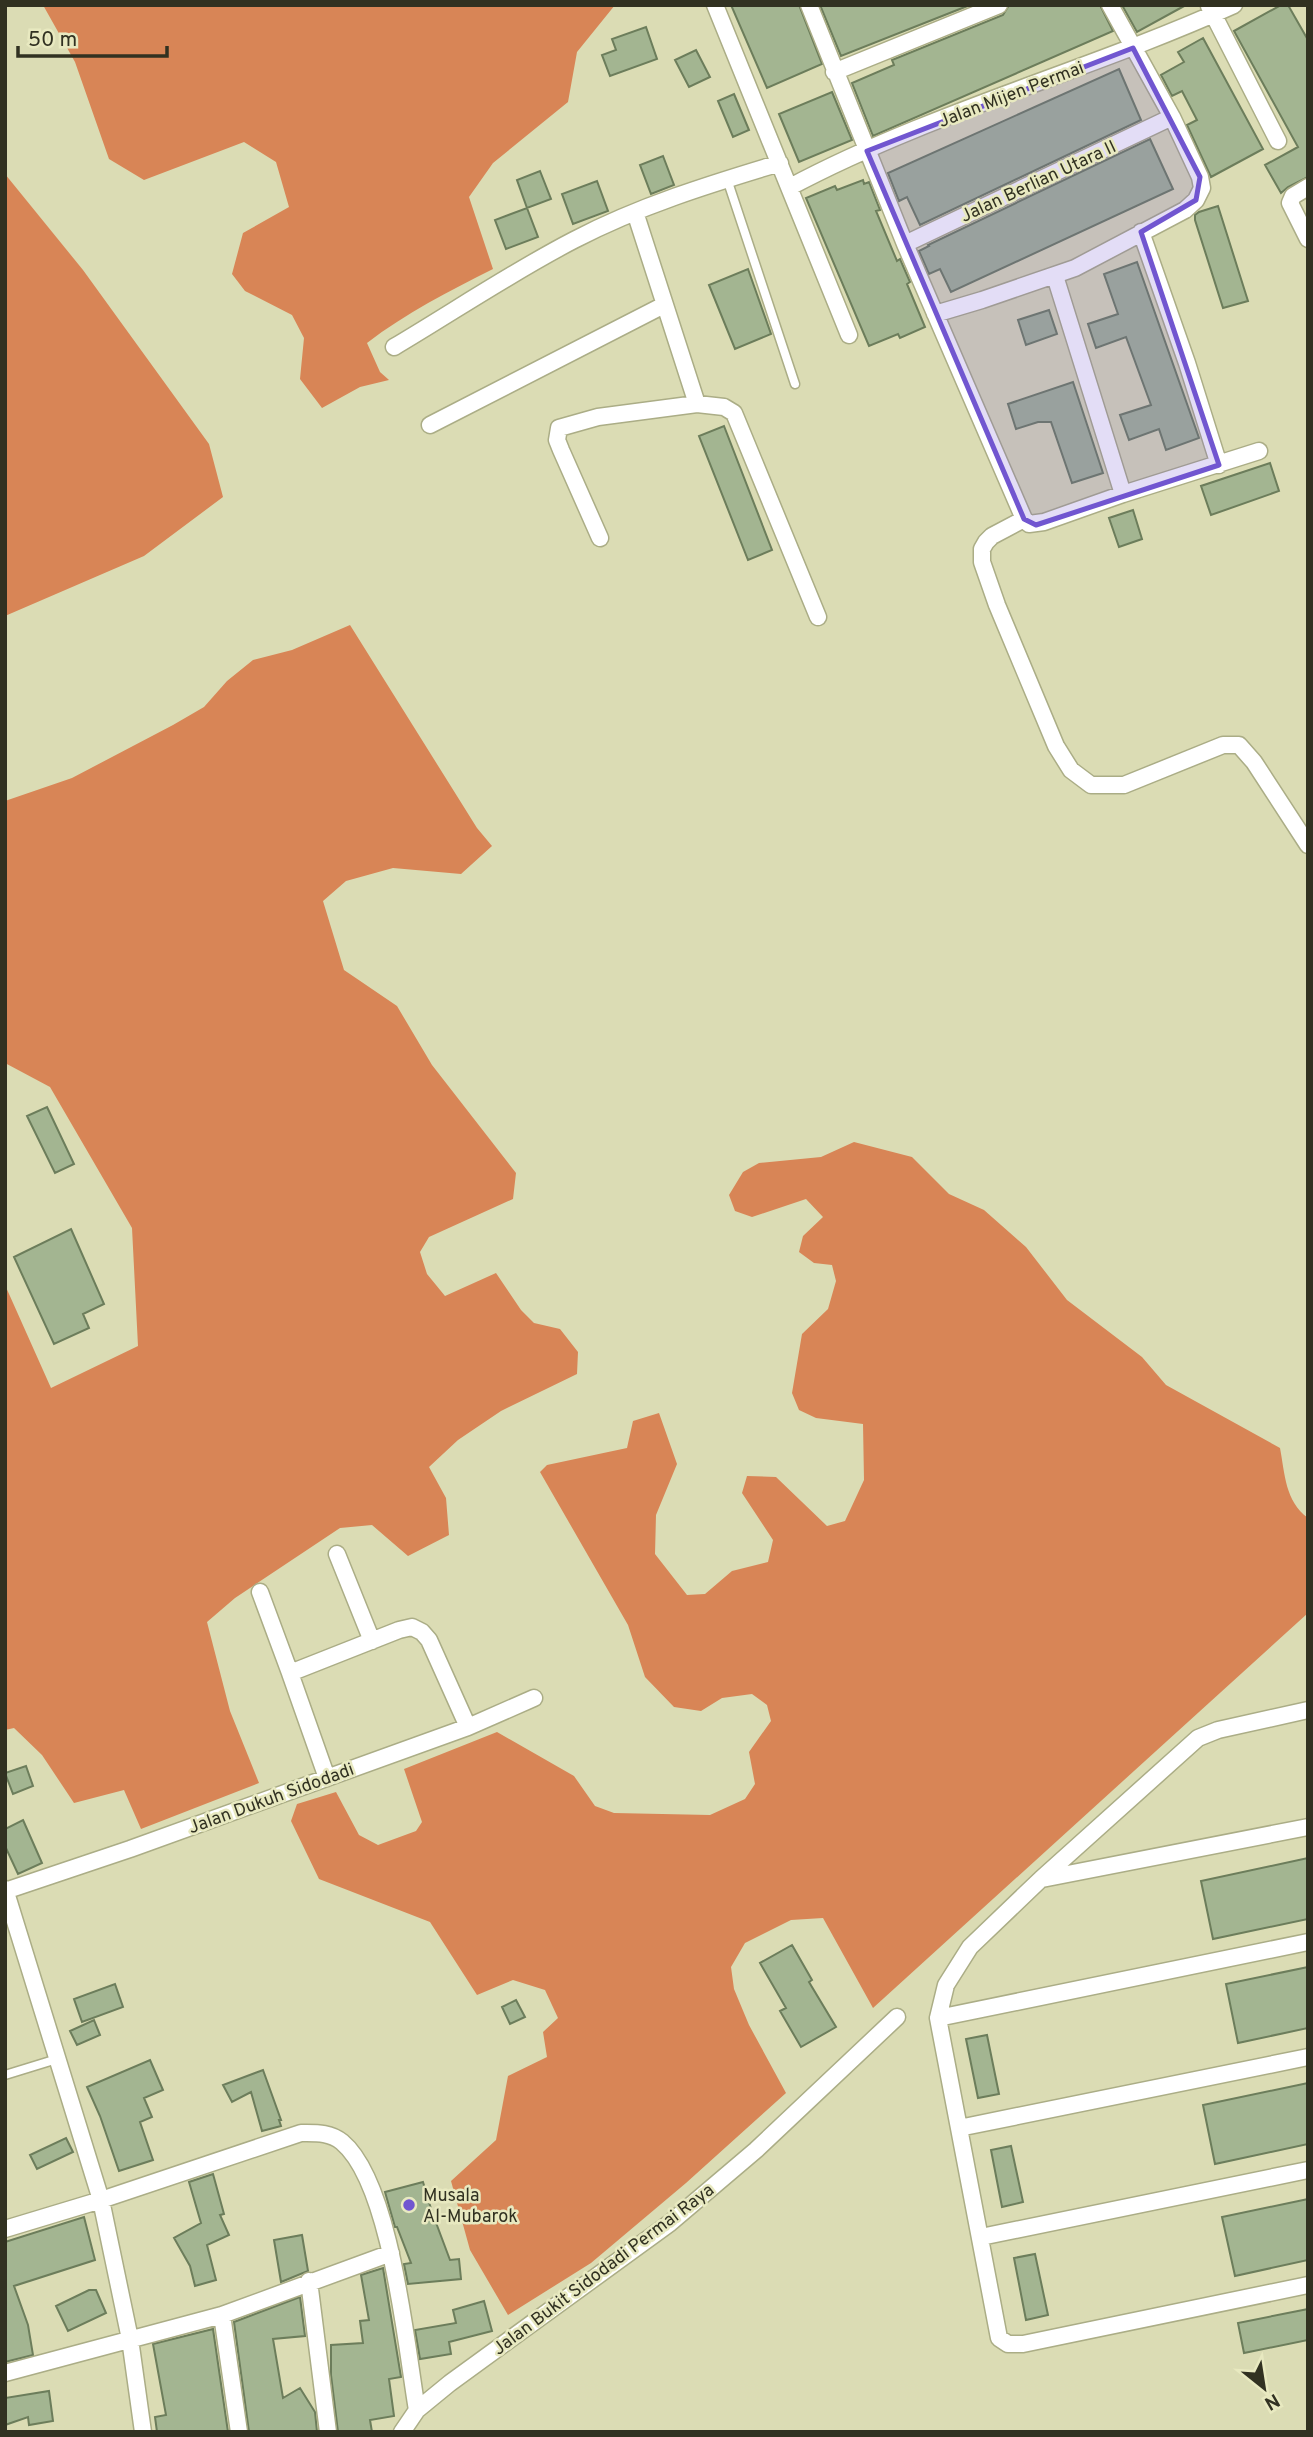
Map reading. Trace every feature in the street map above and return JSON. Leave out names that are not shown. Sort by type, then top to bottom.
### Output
[{"type":"street","points":[[715,5],[849,335]]},
{"type":"street","points":[[809,5],[905,244],[1024,519],[1029,524],[1036,525],[1259,451]]},
{"type":"street","points":[[834,72],[999,5]]},
{"type":"street","points":[[935,314],[1055,276],[1185,210],[1196,200],[1202,188],[1200,177],[1171,117],[1110,5]]},
{"type":"street","name":"Jalan Mijen Permai","points":[[790,187],[867,151],[1010,92],[1133,48],[1210,10],[1234,5]]},
{"type":"street","points":[[1210,10],[1278,141]]},
{"type":"street","name":"Jalan Berlian Utara II","points":[[905,244],[1171,117]]},
{"type":"street","points":[[394,347],[573,240],[635,212],[780,163]]},
{"type":"street","points":[[1308,187],[1297,192],[1290,203],[1308,240]]},
{"type":"street","points":[[635,212],[697,404]]},
{"type":"street","points":[[1142,232],[1219,465]]},
{"type":"street","points":[[1055,276],[1123,494]]},
{"type":"street","points":[[430,425],[664,305]]},
{"type":"street","points":[[600,538],[557,440],[559,428],[597,417],[697,404],[723,407],[734,413],[818,617]]},
{"type":"street","points":[[1024,519],[992,536],[982,549],[982,562],[997,605],[1056,746],[1071,770],[1091,785],[1124,785],[1197,754],[1233,744],[1243,749],[1254,762],[1308,845]]},
{"type":"street","points":[[337,1553],[372,1641]]},
{"type":"street","points":[[260,1592],[327,1778]]},
{"type":"street","points":[[290,1673],[412,1627],[422,1632],[429,1640],[468,1727]]},
{"type":"street","name":"Jalan Dukuh Sidodadi","points":[[101,2200],[5,1890],[130,1849],[468,1727],[534,1698]]},
{"type":"street","points":[[1308,1710],[1218,1730],[1198,1738],[1041,1879],[970,1947],[946,1985],[938,2018],[999,2338],[1008,2344],[1023,2344],[1308,2285]]},
{"type":"street","points":[[1041,1879],[1308,1827]]},
{"type":"street","points":[[938,2018],[1308,1942]]},
{"type":"street","name":"Jalan Bukit Sidodadi Permai Raya","points":[[401,2432],[417,2410],[459,2376],[670,2223],[756,2150],[897,2017]]},
{"type":"street","points":[[959,2128],[1308,2057]]},
{"type":"street","points":[[5,2229],[301,2133],[330,2135],[344,2143],[367,2176],[379,2207],[391,2253],[417,2410]]},
{"type":"street","points":[[981,2237],[1308,2170]]},
{"type":"street","points":[[101,2200],[130,2339],[143,2432]]},
{"type":"street","points":[[5,2373],[222,2315],[391,2253]]},
{"type":"street","points":[[309,2281],[328,2432]]},
{"type":"street","points":[[222,2315],[239,2432]]},
{"type":"lane","points":[[727,179],[795,384]]},
{"type":"lane","points":[[5,2075],[57,2059]]},
{"type":"highlighted area","points":[[1133,48],[1200,177],[1196,200],[1141,232],[1219,465],[1036,525],[1024,519],[867,151]]},
{"type":"shaded area","points":[[43,5],[615,5],[577,52],[568,102],[493,163],[469,197],[493,269],[412,312],[367,343],[380,372],[389,380],[360,387],[322,408],[300,379],[304,338],[292,315],[245,291],[232,274],[243,233],[289,207],[276,162],[244,142],[144,180],[109,159],[75,62]]},
{"type":"shaded area","points":[[5,174],[83,270],[209,444],[223,497],[144,556],[5,616]]},
{"type":"shaded area","points":[[350,625],[477,828],[492,846],[461,874],[393,868],[346,881],[323,901],[344,970],[397,1006],[432,1065],[516,1173],[513,1199],[429,1237],[420,1252],[427,1274],[445,1296],[496,1273],[521,1310],[534,1323],[560,1329],[578,1352],[577,1374],[501,1411],[458,1440],[429,1467],[446,1498],[449,1535],[408,1556],[372,1525],[340,1528],[235,1598],[207,1622],[230,1711],[259,1783],[141,1829],[124,1790],[74,1803],[42,1755],[14,1728],[5,1730],[5,1285],[51,1388],[138,1346],[132,1228],[50,1087],[5,1063],[5,801],[72,778],[173,725],[204,707],[227,681],[253,660],[292,650]]},
{"type":"shaded area","points":[[854,1142],[912,1157],[949,1194],[984,1210],[1026,1247],[1067,1300],[1142,1357],[1166,1385],[1280,1448],[1290,1495],[1308,1518],[1308,1613],[873,2008],[823,1918],[791,1920],[745,1943],[731,1967],[734,1989],[749,2025],[786,2093],[686,2183],[591,2263],[508,2315],[470,2250],[451,2181],[496,2140],[508,2076],[547,2057],[543,2032],[558,2018],[545,1990],[513,1980],[477,1995],[430,1922],[319,1879],[291,1821],[297,1804],[336,1792],[359,1835],[378,1845],[416,1831],[422,1822],[404,1769],[497,1732],[574,1776],[595,1806],[614,1813],[710,1815],[745,1799],[755,1784],[749,1752],[771,1721],[767,1705],[752,1694],[722,1698],[701,1711],[674,1707],[645,1677],[628,1625],[540,1472],[547,1465],[627,1448],[633,1421],[659,1413],[677,1464],[656,1515],[655,1554],[687,1595],[705,1594],[732,1571],[768,1562],[773,1540],[742,1493],[747,1476],[776,1477],[827,1526],[845,1521],[864,1480],[863,1424],[816,1418],[799,1410],[792,1393],[802,1334],[828,1309],[836,1281],[832,1265],[814,1263],[799,1252],[803,1236],[823,1217],[806,1199],[752,1217],[735,1211],[729,1195],[743,1172],[759,1163],[821,1157]]},
{"type":"building","points":[[731,5],[799,5],[822,64],[767,88]]},
{"type":"building","points":[[820,5],[970,5],[841,56]]},
{"type":"building","points":[[1009,5],[1100,5],[1113,31],[873,136],[852,83],[894,65],[892,60],[1003,15]]},
{"type":"building","points":[[1122,5],[1186,5],[1137,32]]},
{"type":"building","points":[[1281,5],[1288,5],[1308,40],[1308,177],[1281,193],[1265,165],[1298,147],[1234,31]]},
{"type":"building","points":[[646,27],[657,59],[610,76],[602,55],[616,50],[612,39]]},
{"type":"building","points":[[1203,38],[1263,149],[1211,177],[1187,125],[1197,120],[1182,91],[1172,96],[1161,75],[1184,62],[1178,52]]},
{"type":"building","points":[[696,50],[710,77],[689,87],[675,60]]},
{"type":"building","points":[[1119,69],[1141,120],[920,225],[907,197],[899,201],[888,173]]},
{"type":"building","points":[[832,92],[852,140],[799,162],[779,114]]},
{"type":"building","points":[[734,94],[749,130],[733,137],[718,101]]},
{"type":"building","points":[[1150,139],[1173,189],[951,292],[940,269],[929,274],[919,251],[928,245]]},
{"type":"building","points":[[663,156],[674,185],[651,194],[640,165]]},
{"type":"building","points":[[540,171],[551,199],[527,208],[517,180]]},
{"type":"building","points":[[863,180],[864,184],[869,182],[880,210],[876,211],[897,261],[900,259],[910,282],[907,284],[925,327],[900,338],[898,334],[869,346],[806,198],[835,186],[837,190]]},
{"type":"building","points":[[597,181],[608,211],[573,224],[562,194]]},
{"type":"building","points":[[1218,206],[1248,301],[1223,308],[1195,220],[1195,215],[1199,212]]},
{"type":"building","points":[[527,208],[538,237],[506,249],[495,220]]},
{"type":"building","points":[[1137,262],[1199,438],[1166,450],[1159,429],[1129,440],[1120,415],[1151,405],[1126,337],[1096,348],[1088,324],[1118,314],[1104,274]]},
{"type":"building","points":[[748,269],[771,334],[735,349],[709,285]]},
{"type":"building","points":[[1049,310],[1057,334],[1026,345],[1018,320]]},
{"type":"building","points":[[1073,382],[1103,473],[1072,483],[1051,422],[1038,422],[1016,429],[1008,404]]},
{"type":"building","points":[[724,426],[772,550],[748,560],[699,436]]},
{"type":"building","points":[[1270,463],[1279,491],[1211,515],[1201,486]]},
{"type":"building","points":[[1133,510],[1142,539],[1119,547],[1109,518]]},
{"type":"building","points":[[47,1107],[74,1164],[55,1173],[27,1116]]},
{"type":"building","points":[[71,1229],[104,1304],[83,1314],[89,1328],[54,1344],[14,1257]]},
{"type":"building","points":[[26,1766],[33,1786],[13,1794],[5,1773]]},
{"type":"building","points":[[23,1820],[42,1863],[18,1874],[5,1846],[5,1829]]},
{"type":"building","points":[[1308,1858],[1308,1919],[1213,1939],[1201,1881]]},
{"type":"building","points":[[792,1945],[812,1980],[809,1982],[836,2027],[801,2047],[780,2011],[786,2008],[760,1963]]},
{"type":"building","points":[[1308,1967],[1308,2028],[1238,2043],[1226,1984]]},
{"type":"building","points":[[115,1984],[123,2007],[82,2022],[74,1999]]},
{"type":"building","points":[[516,2000],[525,2017],[510,2024],[502,2007]]},
{"type":"building","points":[[94,2020],[100,2035],[77,2045],[70,2031]]},
{"type":"building","points":[[987,2035],[999,2094],[978,2098],[966,2039]]},
{"type":"building","points":[[150,2060],[163,2090],[144,2098],[152,2117],[140,2122],[153,2160],[119,2171],[87,2087]]},
{"type":"building","points":[[263,2070],[281,2126],[262,2131],[251,2092],[232,2102],[223,2085]]},
{"type":"building","points":[[1308,2083],[1308,2144],[1215,2164],[1203,2105]]},
{"type":"building","points":[[66,2138],[73,2152],[37,2169],[30,2155]]},
{"type":"building","points":[[1011,2146],[1023,2202],[1002,2207],[991,2150]]},
{"type":"building","points":[[213,2174],[224,2214],[220,2215],[229,2235],[207,2245],[216,2280],[195,2286],[190,2266],[174,2238],[201,2223],[189,2182]]},
{"type":"building","points":[[423,2182],[450,2260],[459,2259],[461,2279],[408,2284],[404,2264],[411,2263],[395,2227],[385,2192]]},
{"type":"building","points":[[1308,2199],[1308,2260],[1235,2276],[1222,2217]]},
{"type":"building","points":[[84,2217],[95,2260],[14,2286],[28,2325],[33,2355],[5,2362],[5,2242]]},
{"type":"building","points":[[302,2235],[308,2271],[281,2282],[274,2240]]},
{"type":"building","points":[[1035,2254],[1048,2315],[1026,2320],[1014,2258]]},
{"type":"building","points":[[383,2268],[401,2377],[389,2379],[394,2416],[370,2420],[372,2432],[338,2432],[331,2375],[331,2345],[363,2343],[360,2321],[369,2320],[361,2275]]},
{"type":"building","points":[[89,2290],[96,2290],[106,2313],[68,2331],[56,2306]]},
{"type":"building","points":[[300,2297],[305,2336],[273,2339],[283,2398],[300,2388],[315,2412],[317,2432],[249,2432],[234,2322]]},
{"type":"building","points":[[484,2301],[492,2331],[449,2342],[451,2354],[420,2359],[415,2330],[456,2323],[453,2310]]},
{"type":"building","points":[[1308,2309],[1308,2340],[1244,2353],[1238,2323]]},
{"type":"building","points":[[213,2329],[228,2432],[157,2432],[155,2417],[166,2415],[153,2344]]},
{"type":"building","points":[[49,2391],[53,2421],[29,2425],[28,2417],[5,2425],[5,2398]]},
{"type":"place","name":"Musala Al-Mubarok","points":[[409,2205]]}]
